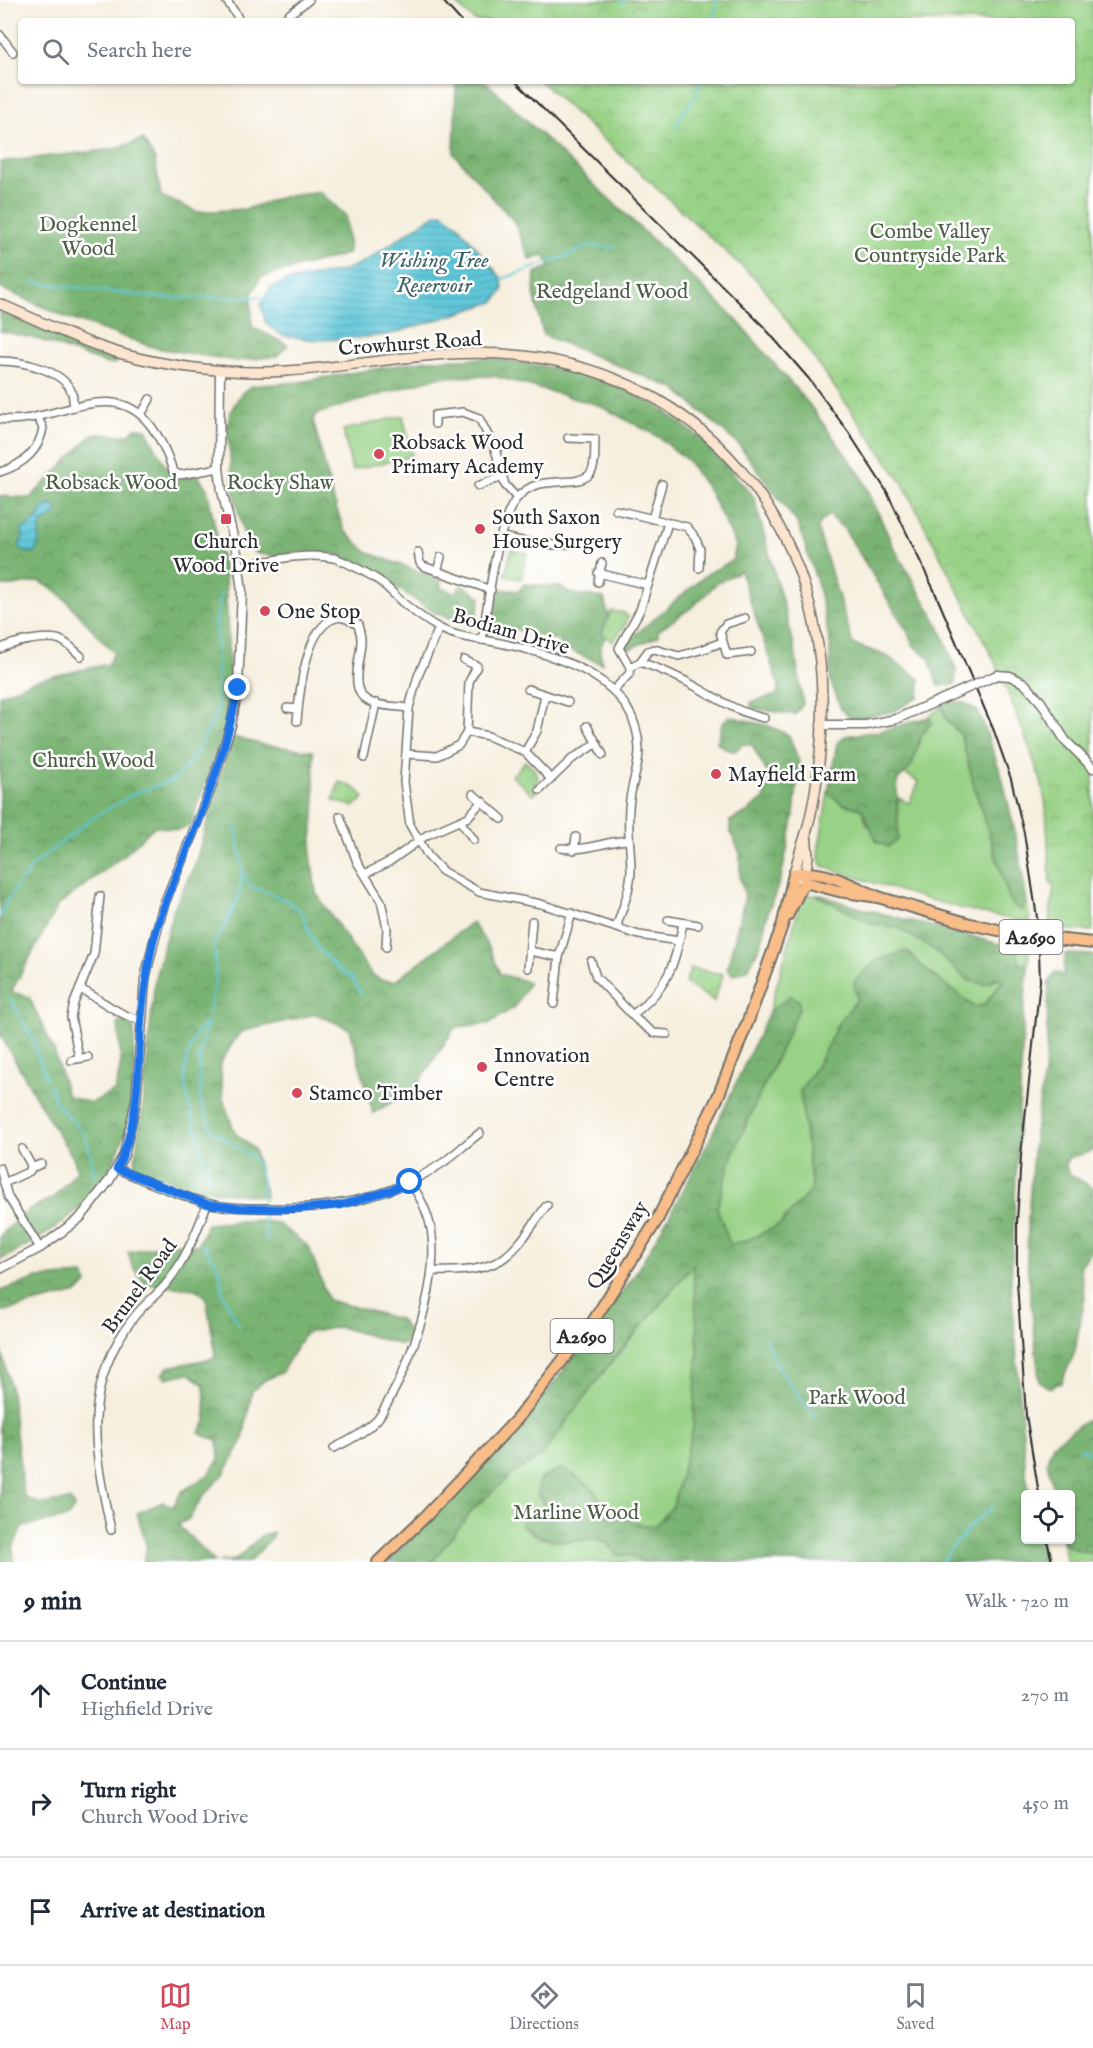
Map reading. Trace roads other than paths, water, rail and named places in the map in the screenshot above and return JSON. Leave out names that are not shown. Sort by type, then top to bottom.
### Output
[{"type":"main road","name":"Crowhurst Road","points":[[0,304],[102,348],[220,371],[288,371],[430,355],[521,355],[594,370],[625,382],[654,397],[719,444],[761,495],[787,541],[800,570],[815,627],[822,682],[821,725]]},
{"type":"main road","name":"Queensway","points":[[378,1562],[426,1516],[517,1419],[594,1320],[657,1220],[717,1099],[783,923],[805,877],[807,832],[821,725]]},
{"type":"main road","name":"Queensway","points":[[783,923],[794,874],[807,832]]},
{"type":"main road","name":"A2690","points":[[794,874],[839,891],[878,897],[969,924],[1027,936],[1093,943]]},
{"type":"street","points":[[226,0],[238,18]]},
{"type":"street","points":[[286,18],[309,0]]},
{"type":"street","points":[[0,34],[13,52]]},
{"type":"street","points":[[0,361],[34,366],[58,375],[71,391],[74,407]]},
{"type":"street","points":[[0,1269],[40,1248],[80,1218],[95,1201],[124,1155],[136,1101],[145,979],[163,908],[211,788],[231,725],[238,688],[242,591],[219,468],[220,371]]},
{"type":"street","points":[[142,413],[150,399]]},
{"type":"street","points":[[0,419],[38,418],[100,401],[124,403],[142,413],[155,431],[173,471],[179,475],[219,468]]},
{"type":"street","points":[[435,424],[435,415],[463,412],[479,418],[495,449],[505,485],[517,498]]},
{"type":"street","points":[[3,469],[15,468],[36,449],[44,428],[38,418]]},
{"type":"street","points":[[482,640],[501,537],[507,516],[517,498],[534,486],[547,482],[579,479],[589,475],[593,468],[595,439],[568,438]]},
{"type":"street","points":[[495,449],[506,444]]},
{"type":"street","points":[[478,486],[502,477]]},
{"type":"street","points":[[652,519],[662,484]]},
{"type":"street","points":[[616,510],[687,527],[695,537],[700,549],[699,568]]},
{"type":"street","points":[[614,690],[630,673],[630,667],[619,648],[633,625],[668,522]]},
{"type":"street","points":[[501,537],[567,549],[581,542]]},
{"type":"street","points":[[418,552],[420,563],[423,566],[491,590]]},
{"type":"street","name":"Bodiam Drive","points":[[239,566],[307,556],[335,558],[378,580],[403,603],[439,628],[458,635],[524,649],[584,670],[614,690],[627,706],[637,735],[639,749],[630,798],[631,873],[615,928]]},
{"type":"street","points":[[437,572],[441,557]]},
{"type":"street","points":[[598,582],[602,563]]},
{"type":"street","points":[[599,573],[648,585]]},
{"type":"street","points":[[297,721],[303,666],[323,626],[335,618],[345,618],[358,625],[362,636],[357,683],[361,695],[368,701],[409,708]]},
{"type":"street","points":[[745,618],[726,624],[720,632],[727,655],[751,652]]},
{"type":"street","points":[[439,628],[418,676],[409,708],[406,754],[405,782],[410,825],[428,855],[442,871],[466,886],[490,895],[541,904],[639,935],[680,941]]},
{"type":"street","points":[[0,649],[35,636],[59,639],[81,656]]},
{"type":"street","points":[[630,667],[640,662],[648,651],[654,649],[679,656],[722,642]]},
{"type":"street","points":[[406,754],[437,756],[459,745],[467,732],[469,682],[478,663],[464,660]]},
{"type":"street","points":[[640,662],[674,675],[720,702],[748,715],[764,718]]},
{"type":"street","points":[[821,725],[866,725],[896,719],[997,675],[1010,676],[1024,683],[1041,702],[1065,740],[1093,768]]},
{"type":"street","points":[[528,689],[568,702]]},
{"type":"street","points":[[525,752],[537,731],[545,695]]},
{"type":"street","points":[[364,758],[376,703]]},
{"type":"street","points":[[287,708],[298,709]]},
{"type":"street","points":[[587,726],[603,755]]},
{"type":"street","points":[[467,732],[488,736],[525,752],[551,779]]},
{"type":"street","points":[[540,790],[572,759],[597,743]]},
{"type":"street","points":[[473,794],[502,819]]},
{"type":"street","points":[[364,874],[389,862],[445,825],[460,821],[482,801]]},
{"type":"street","points":[[340,816],[357,862],[381,901],[387,928],[386,947]]},
{"type":"street","points":[[460,821],[474,840]]},
{"type":"street","points":[[574,850],[576,837]]},
{"type":"street","points":[[561,848],[574,850],[613,841],[629,840]]},
{"type":"street","points":[[88,1057],[75,1059],[71,1017],[74,1003],[94,954],[97,900]]},
{"type":"street","points":[[554,1004],[559,957],[572,913]]},
{"type":"street","points":[[668,920],[698,925]]},
{"type":"street","points":[[632,1015],[658,992],[672,970],[683,923]]},
{"type":"street","points":[[528,968],[530,925]]},
{"type":"street","points":[[530,951],[559,957]]},
{"type":"street","points":[[591,961],[596,977],[632,1015],[654,1033],[668,1034]]},
{"type":"street","points":[[80,989],[97,997],[128,1018],[141,1020]]},
{"type":"street","points":[[117,1169],[207,1204],[238,1208],[295,1209],[341,1205],[410,1182],[444,1162],[480,1133]]},
{"type":"street","points":[[22,1149],[31,1168]]},
{"type":"street","points":[[4,1183],[25,1175],[31,1168],[41,1164]]},
{"type":"street","points":[[0,1168],[8,1197],[40,1248]]},
{"type":"street","points":[[334,1448],[356,1438],[378,1420],[397,1386],[416,1343],[432,1271],[432,1234],[422,1201],[410,1182]]},
{"type":"street","name":"Brunel Road","points":[[111,1530],[95,1452],[96,1415],[102,1377],[109,1358],[134,1316],[165,1285],[186,1252],[198,1230],[207,1204]]},
{"type":"street","points":[[432,1271],[476,1270],[504,1258],[526,1234],[547,1205]]},
{"type":"water","name":"Wishing Tree Reservoir","points":[[443,213],[457,224],[502,279],[503,290],[494,302],[388,335],[317,340],[283,336],[266,324],[261,304],[270,288],[287,281],[343,271],[367,260],[434,215]]},
{"type":"water","points":[[52,504],[57,510],[54,517],[41,523],[39,543],[35,552],[29,553],[21,550],[19,546],[23,538],[22,530],[39,518],[42,509]]},
{"type":"waterway","points":[[622,3],[625,0]]},
{"type":"waterway","points":[[714,18],[717,0]]},
{"type":"waterway","points":[[675,126],[699,90],[700,84]]},
{"type":"waterway","points":[[502,279],[566,256],[588,245],[612,248],[615,246]]},
{"type":"waterway","points":[[32,282],[161,298],[265,297]]},
{"type":"waterway","points":[[0,916],[8,899],[33,865],[94,817],[137,792],[174,780],[192,759],[217,714],[216,624],[221,592]]},
{"type":"waterway","points":[[236,826],[243,870],[239,897],[214,942],[216,974],[199,1055],[200,1100],[212,1130],[254,1158],[262,1179],[263,1202]]},
{"type":"waterway","points":[[243,874],[251,886],[288,901],[303,913],[307,928],[318,948],[340,971],[351,977],[361,993]]},
{"type":"waterway","points":[[11,1000],[33,1040],[46,1079]]},
{"type":"waterway","points":[[207,1024],[197,1033],[193,1041],[187,1058],[185,1082],[208,1169],[208,1179]]},
{"type":"waterway","points":[[50,1086],[56,1104],[83,1132],[96,1178]]},
{"type":"waterway","points":[[264,1214],[266,1241]]},
{"type":"waterway","points":[[202,1244],[219,1267],[223,1294],[239,1325]]},
{"type":"waterway","points":[[765,1337],[780,1369],[815,1415]]},
{"type":"waterway","points":[[1080,1449],[1093,1455]]},
{"type":"waterway","points":[[942,1562],[956,1542],[962,1539],[966,1530],[992,1507]]},
{"type":"railway","points":[[442,0],[458,18]]},
{"type":"railway","points":[[518,84],[763,326],[809,379],[849,433],[887,492],[934,590],[994,731],[1011,779],[1024,833],[1038,924],[1040,981],[1021,1155],[1017,1222],[1017,1282],[1026,1415],[1038,1490]]},
{"type":"railway","points":[[1048,1544],[1052,1562]]},
{"type":"place","name":"Robsack Wood Primary Academy","points":[[379,454]]},
{"type":"place","name":"Church Wood Drive","points":[[226,519]]},
{"type":"place","name":"South Saxon House Surgery","points":[[480,529]]},
{"type":"place","name":"One Stop","points":[[265,611]]},
{"type":"place","name":"Mayfield Farm","points":[[716,774]]},
{"type":"place","name":"Innovation Centre","points":[[482,1067]]},
{"type":"place","name":"Stamco Timber","points":[[297,1093]]},
{"type":"park label","name":"Dogkennel Wood","points":[[88,236]]},
{"type":"park label","name":"Combe Valley Countryside Park","points":[[930,243]]},
{"type":"park label","name":"Redgeland Wood","points":[[612,291]]},
{"type":"park label","name":"Robsack Wood","points":[[111,482]]},
{"type":"park label","name":"Rocky Shaw","points":[[280,482]]},
{"type":"park label","name":"Church Wood","points":[[93,760]]},
{"type":"park label","name":"Park Wood","points":[[857,1397]]},
{"type":"park label","name":"Marline Wood","points":[[576,1512]]}]
